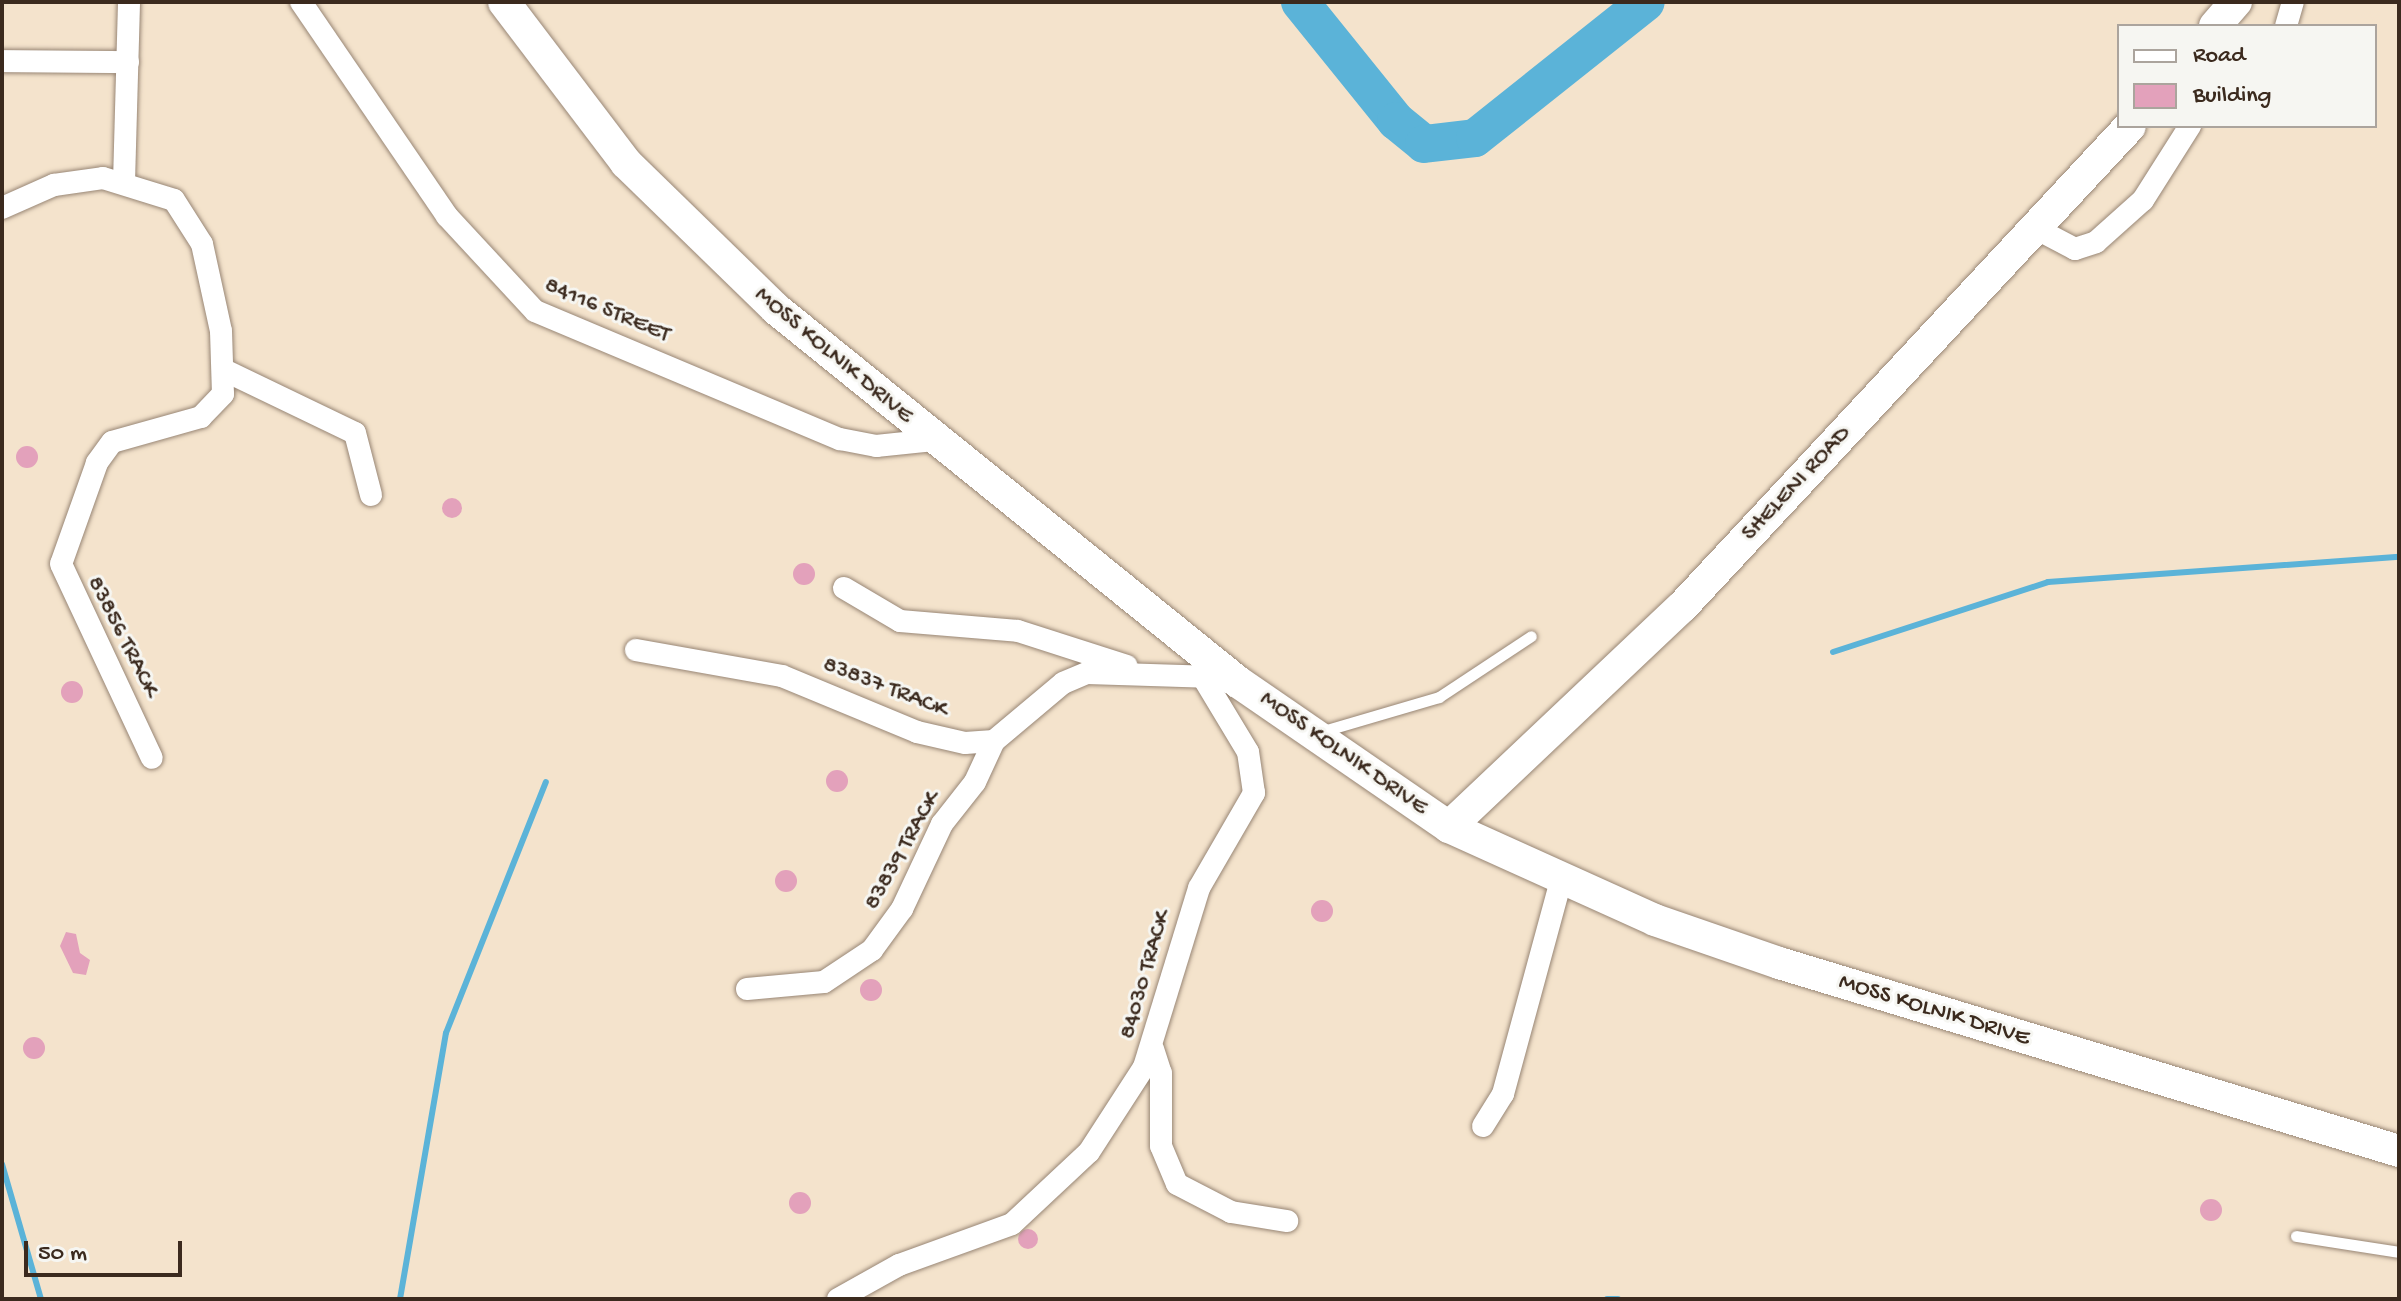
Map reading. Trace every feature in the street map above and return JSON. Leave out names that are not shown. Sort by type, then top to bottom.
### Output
[{"type":"main road","name":"MOSS KOLNIK DRIVE","points":[[504,2],[568,92],[693,235],[934,440],[1238,682],[1449,827],[1561,881],[1779,963],[2399,1151]]},
{"type":"main road","points":[[2217,24],[2236,2]]},
{"type":"main road","name":"SHELENI ROAD","points":[[1449,827],[1682,607],[2128,128]]},
{"type":"street","points":[[124,182],[129,2]]},
{"type":"street","name":"84116 STREET","points":[[301,2],[447,216],[535,311],[840,439],[876,446],[934,440]]},
{"type":"street","points":[[2287,24],[2293,2]]},
{"type":"street","points":[[2,61],[128,62]]},
{"type":"street","points":[[2037,229],[2075,249],[2096,242],[2143,200],[2189,128]]},
{"type":"street","points":[[2,208],[54,185],[124,182],[174,200],[196,225],[226,371],[355,433],[371,495]]},
{"type":"street","name":"83856 TRACK","points":[[152,758],[61,564],[97,463],[112,442],[211,411],[226,371]]},
{"type":"street","points":[[844,588],[900,621],[1018,631],[1134,669]]},
{"type":"street","name":"83837 TRACK","points":[[636,650],[751,668],[917,732],[994,741]]},
{"type":"street","points":[[994,741],[1073,677],[1134,669],[1201,674],[1238,682]]},
{"type":"street","name":"84030 TRACK","points":[[838,1299],[899,1265],[1012,1224],[1089,1152],[1153,1049],[1199,888],[1254,793],[1248,752],[1201,674]]},
{"type":"street","name":"83839 TRACK","points":[[747,989],[824,982],[872,950],[994,741]]},
{"type":"street","points":[[1483,1126],[1515,1057],[1561,881]]},
{"type":"street","points":[[1153,1049],[1161,1073],[1163,1157],[1177,1184],[1231,1212],[1287,1221]]},
{"type":"lane","points":[[1312,734],[1439,697],[1531,636]]},
{"type":"lane","points":[[2296,1236],[2399,1252]]},
{"type":"building","points":[[27,446],[38,457],[27,468],[16,457]]},
{"type":"building","points":[[448,498],[456,498],[462,508],[456,518],[448,518],[442,512],[442,504]]},
{"type":"building","points":[[804,563],[815,574],[804,585],[793,574]]},
{"type":"building","points":[[72,681],[83,692],[72,703],[61,692]]},
{"type":"building","points":[[837,770],[848,781],[837,792],[826,781]]},
{"type":"building","points":[[786,870],[797,881],[786,892],[775,881]]},
{"type":"building","points":[[1322,900],[1333,911],[1322,922],[1311,911]]},
{"type":"building","points":[[66,932],[76,934],[80,953],[90,960],[86,975],[73,973],[60,946]]},
{"type":"building","points":[[871,979],[882,990],[871,1001],[860,990]]},
{"type":"building","points":[[34,1037],[45,1048],[34,1059],[23,1048]]},
{"type":"building","points":[[800,1192],[811,1203],[800,1214],[789,1203]]},
{"type":"building","points":[[2211,1199],[2222,1210],[2211,1221],[2200,1210]]},
{"type":"building","points":[[1028,1229],[1035,1232],[1038,1239],[1035,1246],[1028,1249],[1021,1246],[1018,1239],[1021,1232]]},
{"type":"waterway","points":[[1300,2],[1396,121],[1424,144],[1475,138],[1646,2]]},
{"type":"waterway","points":[[1833,652],[2048,582],[2399,557]]},
{"type":"waterway","points":[[400,1299],[446,1033],[546,782]]},
{"type":"waterway","points":[[2,1164],[41,1299]]},
{"type":"waterway","points":[[1607,1299],[1618,1299]]}]
